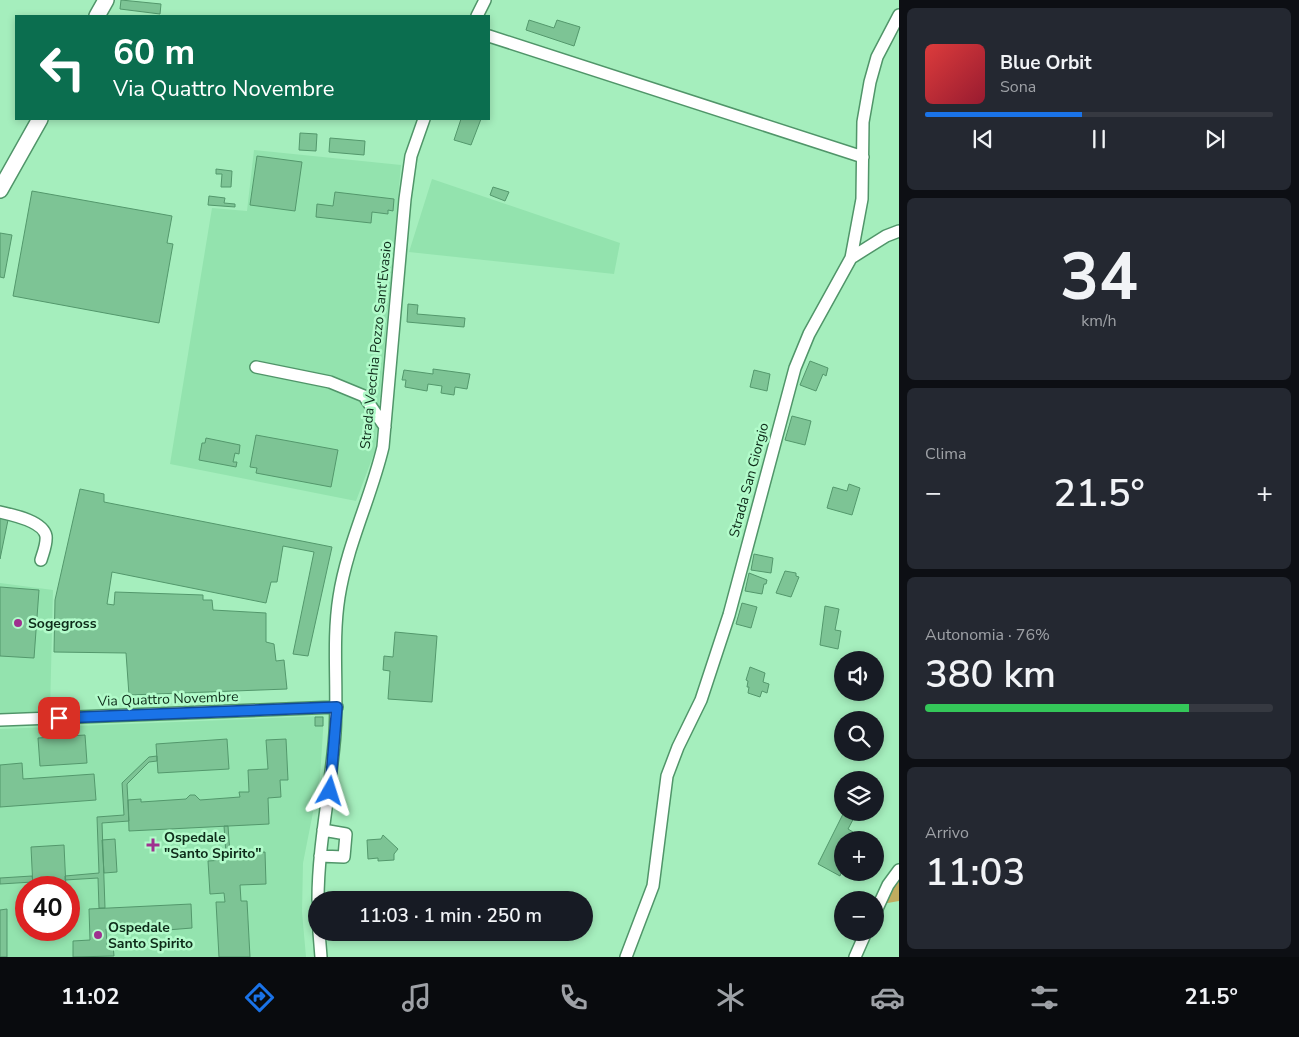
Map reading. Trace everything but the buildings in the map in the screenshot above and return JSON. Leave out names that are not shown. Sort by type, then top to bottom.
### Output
[{"type":"main road","points":[[98,15],[106,0]]},
{"type":"main road","points":[[0,190],[39,120]]},
{"type":"street","points":[[478,15],[485,0]]},
{"type":"street","name":"Strada San Giorgio","points":[[626,957],[653,886],[667,776],[678,747],[701,700],[728,615],[795,368],[809,334],[851,258],[857,234],[863,180],[863,122],[870,82],[878,57],[899,15]]},
{"type":"street","points":[[490,36],[864,162]]},
{"type":"street","name":"Strada Vecchia Pozzo Sant'Evasio","points":[[318,891],[320,856],[330,791],[337,707],[339,597],[348,554],[378,468],[385,427],[405,199],[411,156],[424,120]]},
{"type":"street","points":[[851,258],[886,236],[899,231]]},
{"type":"street","points":[[256,367],[330,382],[364,396],[385,427]]},
{"type":"street","points":[[0,512],[16,516],[42,529],[46,536],[41,560]]},
{"type":"street","name":"Via Quattro Novembre","points":[[0,720],[337,707]]},
{"type":"street","points":[[320,856],[344,856],[346,834],[323,830]]},
{"type":"street","points":[[884,894],[899,870]]},
{"type":"street","points":[[320,941],[322,957]]},
{"type":"street","points":[[855,957],[862,941]]},
{"type":"shaded area","points":[[254,150],[401,165],[375,451],[356,501],[170,464],[212,208],[247,211]]},
{"type":"shaded area","points":[[432,179],[620,243],[614,274],[409,252]]},
{"type":"shaded area","points":[[0,583],[53,590],[50,711],[0,713]]},
{"type":"shaded area","name":"Ospedale \"Santo Spirito\"","points":[[324,716],[320,777],[303,863],[302,912],[306,957],[0,957],[0,729]]},
{"type":"shaded area","points":[[899,880],[899,901],[884,904]]},
{"type":"place","name":"Sogegross","points":[[18,623]]},
{"type":"place","name":"Ospedale \"Santo Spirito\"","points":[[153,845]]},
{"type":"place","name":"Ospedale Santo Spirito","points":[[98,935]]},
{"type":"route","points":[[59,718],[337,707],[330,791]]}]
